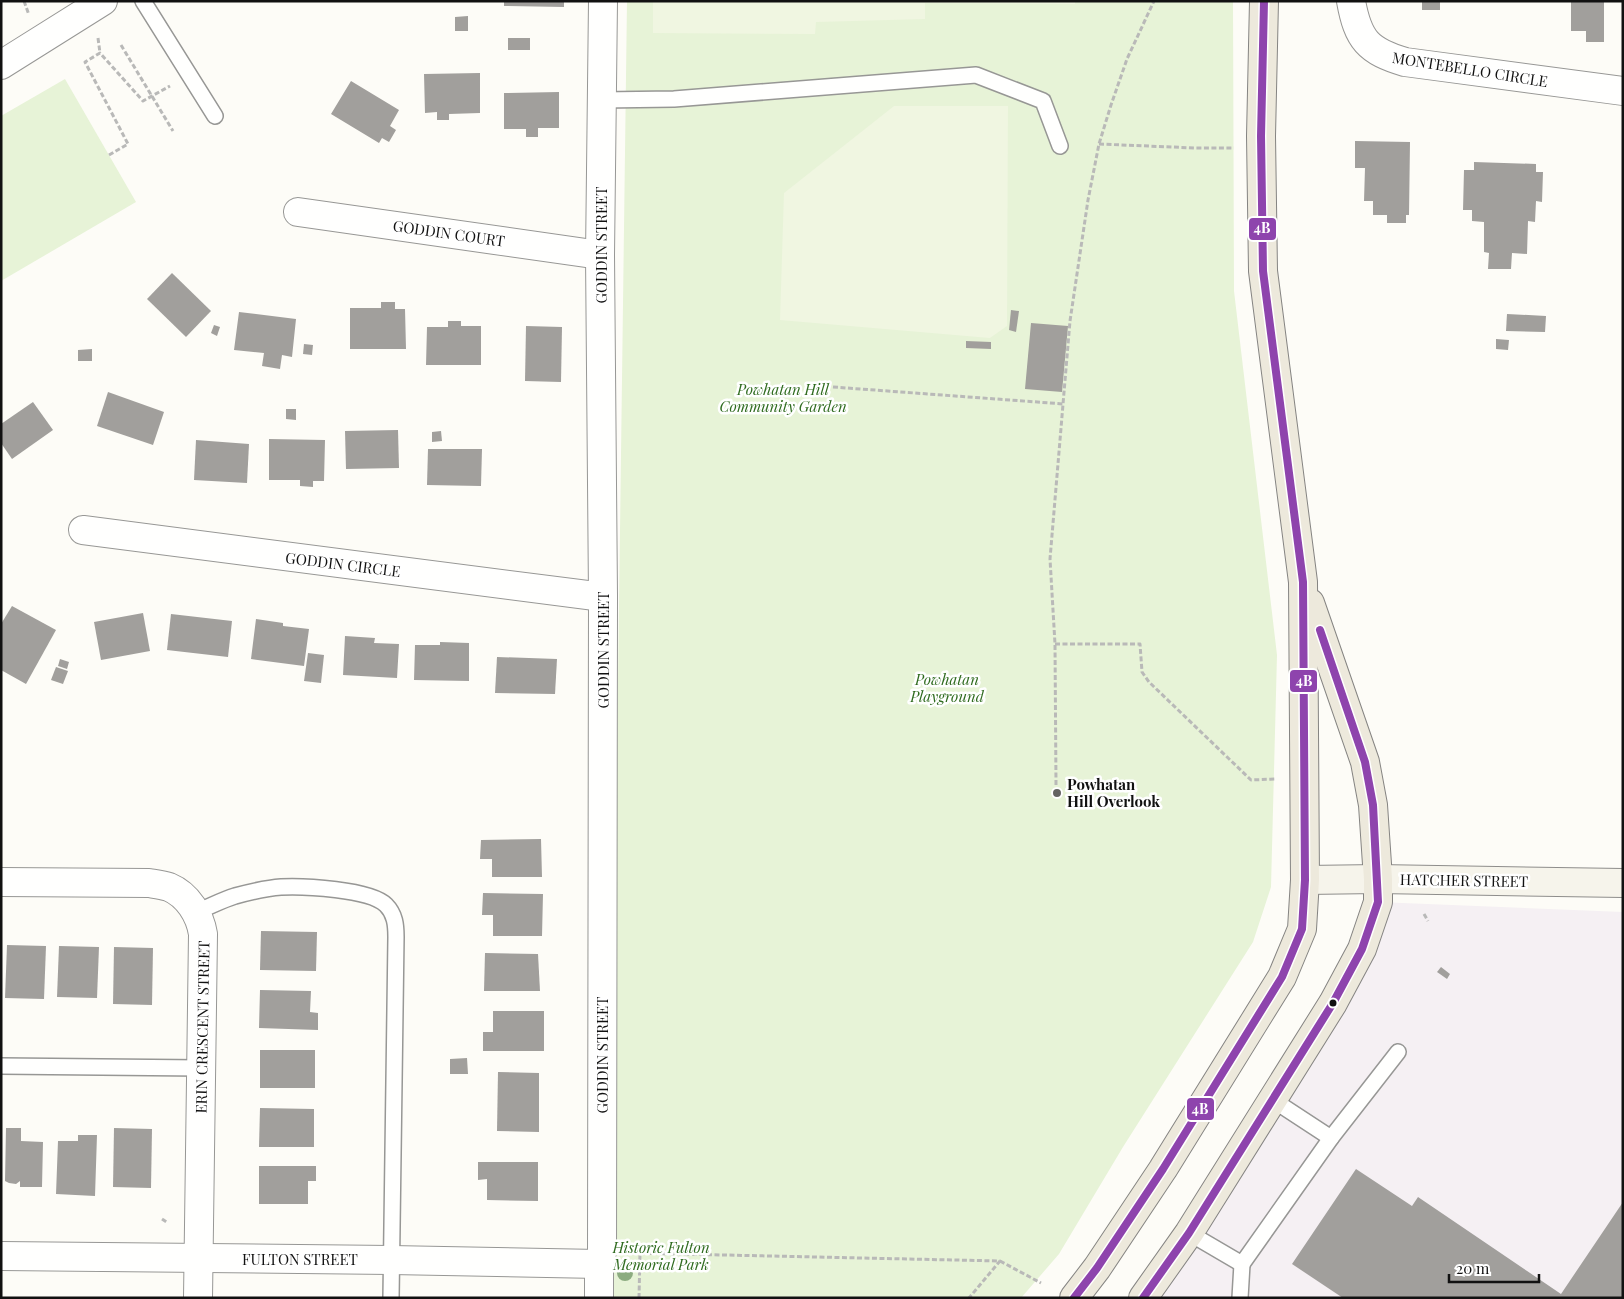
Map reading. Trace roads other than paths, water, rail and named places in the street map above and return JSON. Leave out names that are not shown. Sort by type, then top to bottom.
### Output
[{"type":"main road","points":[[1074,1298],[1098,1268],[1251,1029],[1282,977],[1302,929],[1305,880],[1303,582],[1263,271],[1261,136],[1264,1]]},
{"type":"main road","points":[[1143,1298],[1189,1233],[1333,1003],[1362,949],[1378,902],[1373,805],[1365,762],[1303,582]]},
{"type":"street","points":[[1,65],[103,1]]},
{"type":"street","name":"GODDIN STREET","points":[[599,1298],[603,597],[600,255],[603,1]]},
{"type":"street","name":"MONTEBELLO CIRCLE","points":[[1352,1],[1354,20],[1361,36],[1371,47],[1386,56],[1405,62],[1623,91]]},
{"type":"street","name":"GODDIN COURT","points":[[298,212],[600,255]]},
{"type":"street","name":"GODDIN CIRCLE","points":[[83,530],[603,597]]},
{"type":"street","name":"HATCHER STREET","points":[[1305,880],[1378,879],[1623,883]]},
{"type":"street","name":"ERIN CRESCENT STREET","points":[[1,882],[149,883],[169,887],[181,894],[196,912],[202,924],[204,934],[198,1298]]},
{"type":"street","name":"FULTON STREET","points":[[1,1256],[391,1260],[600,1258]]},
{"type":"lane","points":[[143,1],[215,116]]},
{"type":"lane","points":[[602,100],[674,98],[976,75],[1043,101],[1060,146]]},
{"type":"lane","points":[[196,912],[233,896],[280,887],[304,887],[348,891],[373,898],[385,904],[392,913],[396,924],[396,937],[391,1298]]},
{"type":"lane","points":[[1240,1298],[1242,1264],[1331,1138],[1398,1052]]},
{"type":"lane","points":[[1,1066],[202,1068]]},
{"type":"lane","points":[[1273,1100],[1331,1138]]},
{"type":"lane","points":[[1189,1233],[1242,1264]]},
{"type":"place","name":"Powhatan Hill Overlook","points":[[1057,793]]},
{"type":"park label","name":"Powhatan Hill Community Garden","points":[[783,398]]},
{"type":"park label","name":"Powhatan Playground","points":[[947,688]]},
{"type":"park label","name":"Historic Fulton Memorial Park","points":[[661,1256]]}]
